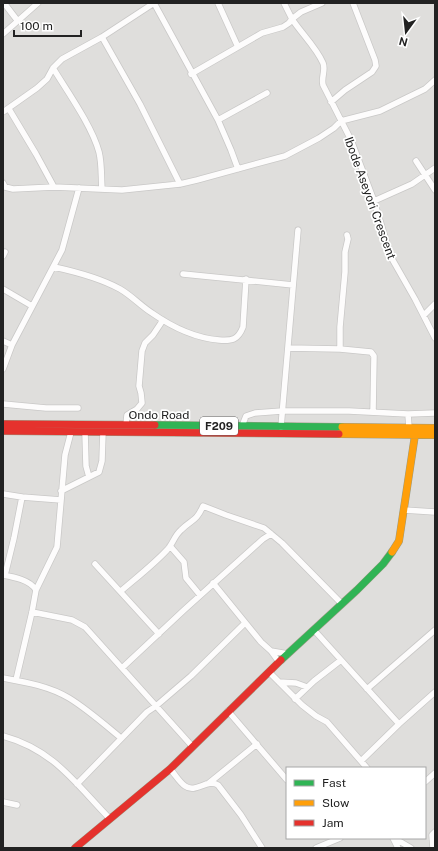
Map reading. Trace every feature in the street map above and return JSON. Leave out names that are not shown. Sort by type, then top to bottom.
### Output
[{"type":"main road","name":"Ondo Road","points":[[3,424],[126,425],[181,429],[435,435]]},
{"type":"main road","name":"Ondo Road","points":[[3,431],[103,432],[242,426],[435,428]]},
{"type":"main road","points":[[75,848],[170,769],[268,672],[383,564],[399,541],[415,435]]},
{"type":"street","points":[[4,3],[17,20]]},
{"type":"street","points":[[3,34],[38,3]]},
{"type":"street","points":[[3,112],[9,109],[47,79],[53,68],[62,59],[102,37],[154,3],[191,74],[218,120],[238,169]]},
{"type":"street","points":[[218,3],[238,47]]},
{"type":"street","name":"Ibode Aseyori Crescent","points":[[284,3],[299,30],[306,37],[323,63],[323,85],[351,140],[374,201],[386,243],[393,261],[424,315],[435,338]]},
{"type":"street","points":[[191,74],[262,33],[283,26],[289,23],[301,12],[322,3]]},
{"type":"street","points":[[331,102],[345,90],[372,72],[376,66],[353,3]]},
{"type":"street","points":[[102,37],[160,141],[173,172],[180,184]]},
{"type":"street","points":[[53,68],[79,111],[97,148],[102,189]]},
{"type":"street","points":[[3,183],[5,187],[12,189],[54,187],[122,190],[180,184],[271,161],[301,148],[334,128],[341,121],[380,111],[425,89],[435,80]]},
{"type":"street","points":[[218,120],[267,94]]},
{"type":"street","points":[[9,109],[54,187]]},
{"type":"street","points":[[416,161],[435,190]]},
{"type":"street","points":[[374,201],[412,184],[435,168]]},
{"type":"street","points":[[169,185],[173,172]]},
{"type":"street","points":[[3,369],[12,345],[54,267],[66,238],[79,188]]},
{"type":"street","points":[[281,427],[298,230]]},
{"type":"street","points":[[340,349],[340,327],[345,272],[345,252],[348,239],[347,235]]},
{"type":"street","points":[[54,267],[106,282],[122,290],[163,320],[183,331],[206,338],[232,340],[241,334],[243,327],[246,279]]},
{"type":"street","points":[[183,274],[246,279],[293,285]]},
{"type":"street","points":[[3,289],[32,306]]},
{"type":"street","points":[[424,315],[435,304]]},
{"type":"street","points":[[126,425],[127,415],[137,409],[142,403],[139,386],[142,351],[145,343],[153,335],[163,320]]},
{"type":"street","points":[[3,341],[12,345]]},
{"type":"street","points":[[288,348],[340,349],[371,352],[373,354],[373,412]]},
{"type":"street","points":[[3,404],[46,408],[78,408]]},
{"type":"street","points":[[242,426],[244,419],[249,414],[282,411],[408,414],[435,413]]},
{"type":"street","points":[[408,414],[409,428]]},
{"type":"street","points":[[16,680],[36,590],[57,547],[65,455],[71,432]]},
{"type":"street","points":[[85,432],[86,466],[90,477]]},
{"type":"street","points":[[61,492],[99,472],[103,432]]},
{"type":"street","points":[[3,494],[61,500]]},
{"type":"street","points":[[22,497],[14,538],[4,575],[28,582],[36,590]]},
{"type":"street","points":[[120,591],[153,563],[170,546],[182,529],[194,521],[203,506],[264,528],[313,574],[342,604]]},
{"type":"street","points":[[404,510],[435,512]]},
{"type":"street","points":[[122,668],[213,583],[271,534]]},
{"type":"street","points":[[170,546],[184,562],[186,578],[200,595]]},
{"type":"street","points":[[94,564],[159,634]]},
{"type":"street","points":[[213,583],[260,642],[271,651],[279,662]]},
{"type":"street","points":[[32,612],[72,620],[85,627],[192,746]]},
{"type":"street","points":[[77,784],[147,712],[191,676],[245,623]]},
{"type":"street","points":[[314,630],[399,724]]},
{"type":"street","points":[[366,689],[435,630]]},
{"type":"street","points":[[271,651],[288,654]]},
{"type":"street","points":[[296,699],[307,687],[341,660]]},
{"type":"street","points":[[268,672],[316,716],[327,722],[366,767]]},
{"type":"street","points":[[3,678],[16,680],[43,688],[67,697],[80,705],[121,738]]},
{"type":"street","points":[[279,682],[296,683],[307,687]]},
{"type":"street","points":[[362,761],[399,724],[435,692]]},
{"type":"street","points":[[228,711],[286,779]]},
{"type":"street","points":[[3,736],[25,744],[55,761],[110,818]]},
{"type":"street","points":[[210,783],[257,744]]},
{"type":"street","points":[[170,769],[179,780],[191,788],[214,782],[218,785],[241,815],[262,848]]},
{"type":"street","points":[[426,781],[435,773]]},
{"type":"street","points":[[3,802],[17,805]]},
{"type":"street","points":[[433,848],[432,835],[435,832]]},
{"type":"street","points":[[316,848],[326,846],[331,839]]},
{"type":"street","points":[[396,839],[411,848]]},
{"type":"shaded area","points":[[3,3],[435,3],[435,848],[3,848]]},
{"type":"traffic: fast","points":[[155,425],[342,427]]},
{"type":"traffic: fast","points":[[281,660],[357,590],[383,564],[392,552]]},
{"type":"traffic: slow","points":[[342,427],[435,428]]},
{"type":"traffic: slow","points":[[339,434],[435,435]]},
{"type":"traffic: slow","points":[[392,552],[399,541],[415,435]]},
{"type":"traffic: jam","points":[[3,424],[155,425]]},
{"type":"traffic: jam","points":[[3,431],[339,434]]},
{"type":"traffic: jam","points":[[75,848],[170,769],[281,660]]}]
